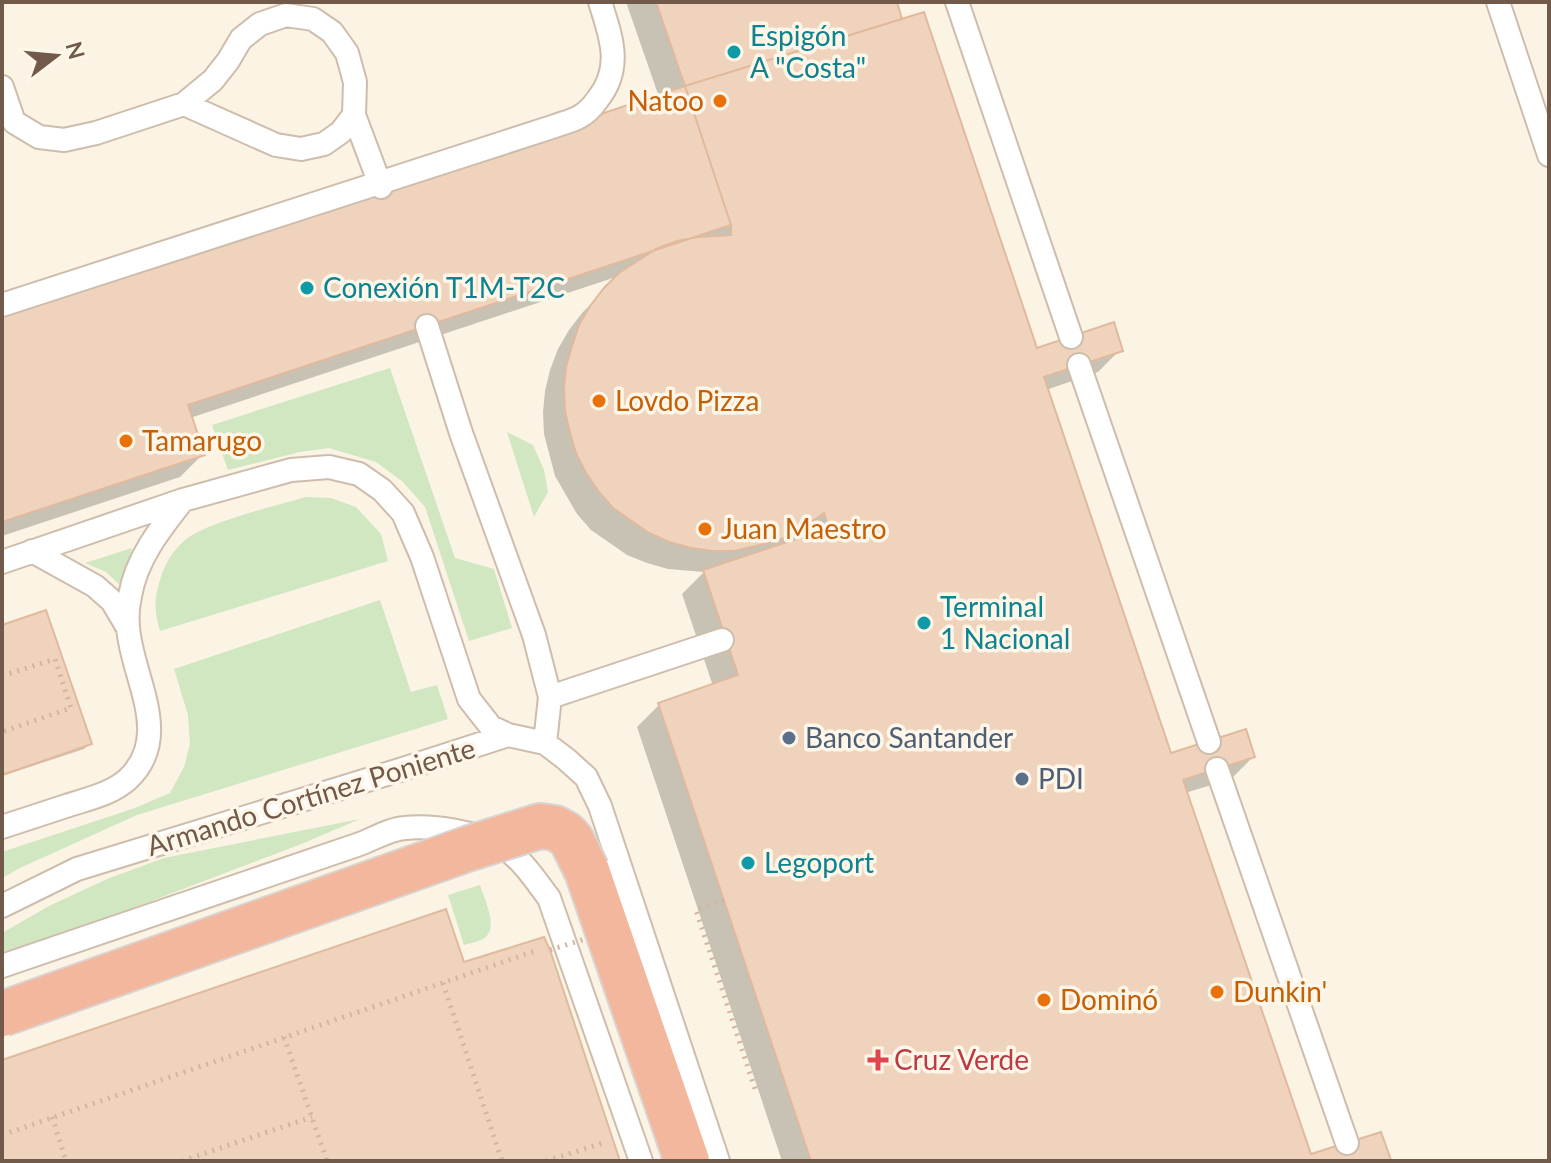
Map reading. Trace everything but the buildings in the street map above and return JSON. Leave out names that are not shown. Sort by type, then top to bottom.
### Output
[{"type":"highway","points":[[2,1014],[470,848],[540,826],[555,828],[566,834],[587,871],[687,1161]]},
{"type":"lane","points":[[2,305],[381,185],[579,117],[608,85],[614,59],[600,2]]},
{"type":"lane","points":[[957,2],[1071,337]]},
{"type":"lane","points":[[1498,2],[1549,155]]},
{"type":"lane","points":[[2,87],[14,122],[39,137],[64,140],[96,133],[184,104],[213,80],[241,39],[260,24],[286,15],[313,19],[332,32],[347,53],[355,82],[354,115],[381,185]]},
{"type":"lane","points":[[184,104],[276,145],[301,149],[324,144],[341,132],[354,115]]},
{"type":"lane","points":[[427,326],[461,433],[534,635],[550,697],[545,743]]},
{"type":"lane","points":[[1079,365],[1209,742]]},
{"type":"lane","points":[[2,562],[183,500],[291,470],[329,467],[359,474],[382,490],[403,513],[422,557],[469,699],[491,727],[508,735]]},
{"type":"lane","points":[[128,628],[130,596],[139,564],[157,533],[183,500]]},
{"type":"lane","points":[[2,827],[104,793],[128,779],[143,759],[149,737],[149,714],[128,628],[112,601],[95,586],[32,551]]},
{"type":"lane","points":[[550,697],[722,640]]},
{"type":"lane","name":"Armando Cortínez Poniente","points":[[2,906],[77,869],[508,735],[545,743],[586,777],[600,806],[718,1161]]},
{"type":"lane","points":[[1217,769],[1347,1143]]},
{"type":"lane","name":"Armando Cortínez Poniente","points":[[2,966],[402,828],[441,829],[478,836],[504,848],[526,868],[549,898],[641,1161]]},
{"type":"path","points":[[2,676],[55,659],[71,708],[2,732]]},
{"type":"path","points":[[724,900],[696,910],[755,1089]]},
{"type":"path","points":[[2,1135],[538,950],[550,950],[588,938]]},
{"type":"path","points":[[443,983],[502,1161]]},
{"type":"path","points":[[284,1037],[327,1161]]},
{"type":"path","points":[[52,1117],[66,1161]]},
{"type":"path","points":[[182,1161],[312,1117]]},
{"type":"path","points":[[546,1161],[609,1141]]},
{"type":"green space","points":[[390,368],[455,558],[494,569],[512,628],[469,641],[425,507],[403,482],[376,462],[329,448],[228,470],[212,425]]},
{"type":"green space","points":[[507,432],[533,445],[544,470],[548,492],[534,517]]},
{"type":"green space","points":[[306,497],[331,498],[356,507],[381,534],[388,561],[160,631],[156,604],[159,584],[170,558],[184,541],[224,521]]},
{"type":"green space","points":[[132,548],[122,587],[106,572],[85,563]]},
{"type":"green space","points":[[380,600],[411,692],[437,685],[448,719],[137,815],[2,878],[2,852],[135,808],[170,793],[184,767],[190,744],[188,715],[174,669]]},
{"type":"green space","points":[[360,819],[128,910],[2,952],[2,933],[49,906],[107,879],[164,858]]},
{"type":"green space","points":[[480,885],[491,921],[490,928],[483,939],[464,945],[448,895]]},
{"type":"place","name":"Espigón A \"Costa\"","points":[[734,52]]},
{"type":"place","name":"Natoo","points":[[720,101]]},
{"type":"place","name":"Conexión T1M-T2C","points":[[307,288]]},
{"type":"place","name":"Lovdo Pizza","points":[[599,401]]},
{"type":"place","name":"Tamarugo","points":[[126,441]]},
{"type":"place","name":"Juan Maestro","points":[[705,529]]},
{"type":"place","name":"Terminal 1 Nacional","points":[[924,623]]},
{"type":"place","name":"Banco Santander","points":[[789,738]]},
{"type":"place","name":"PDI","points":[[1022,779]]},
{"type":"place","name":"Legoport","points":[[748,863]]},
{"type":"place","name":"Dunkin'","points":[[1217,992]]},
{"type":"place","name":"Dominó","points":[[1044,1000]]},
{"type":"place","name":"Cruz Verde","points":[[878,1060]]}]
